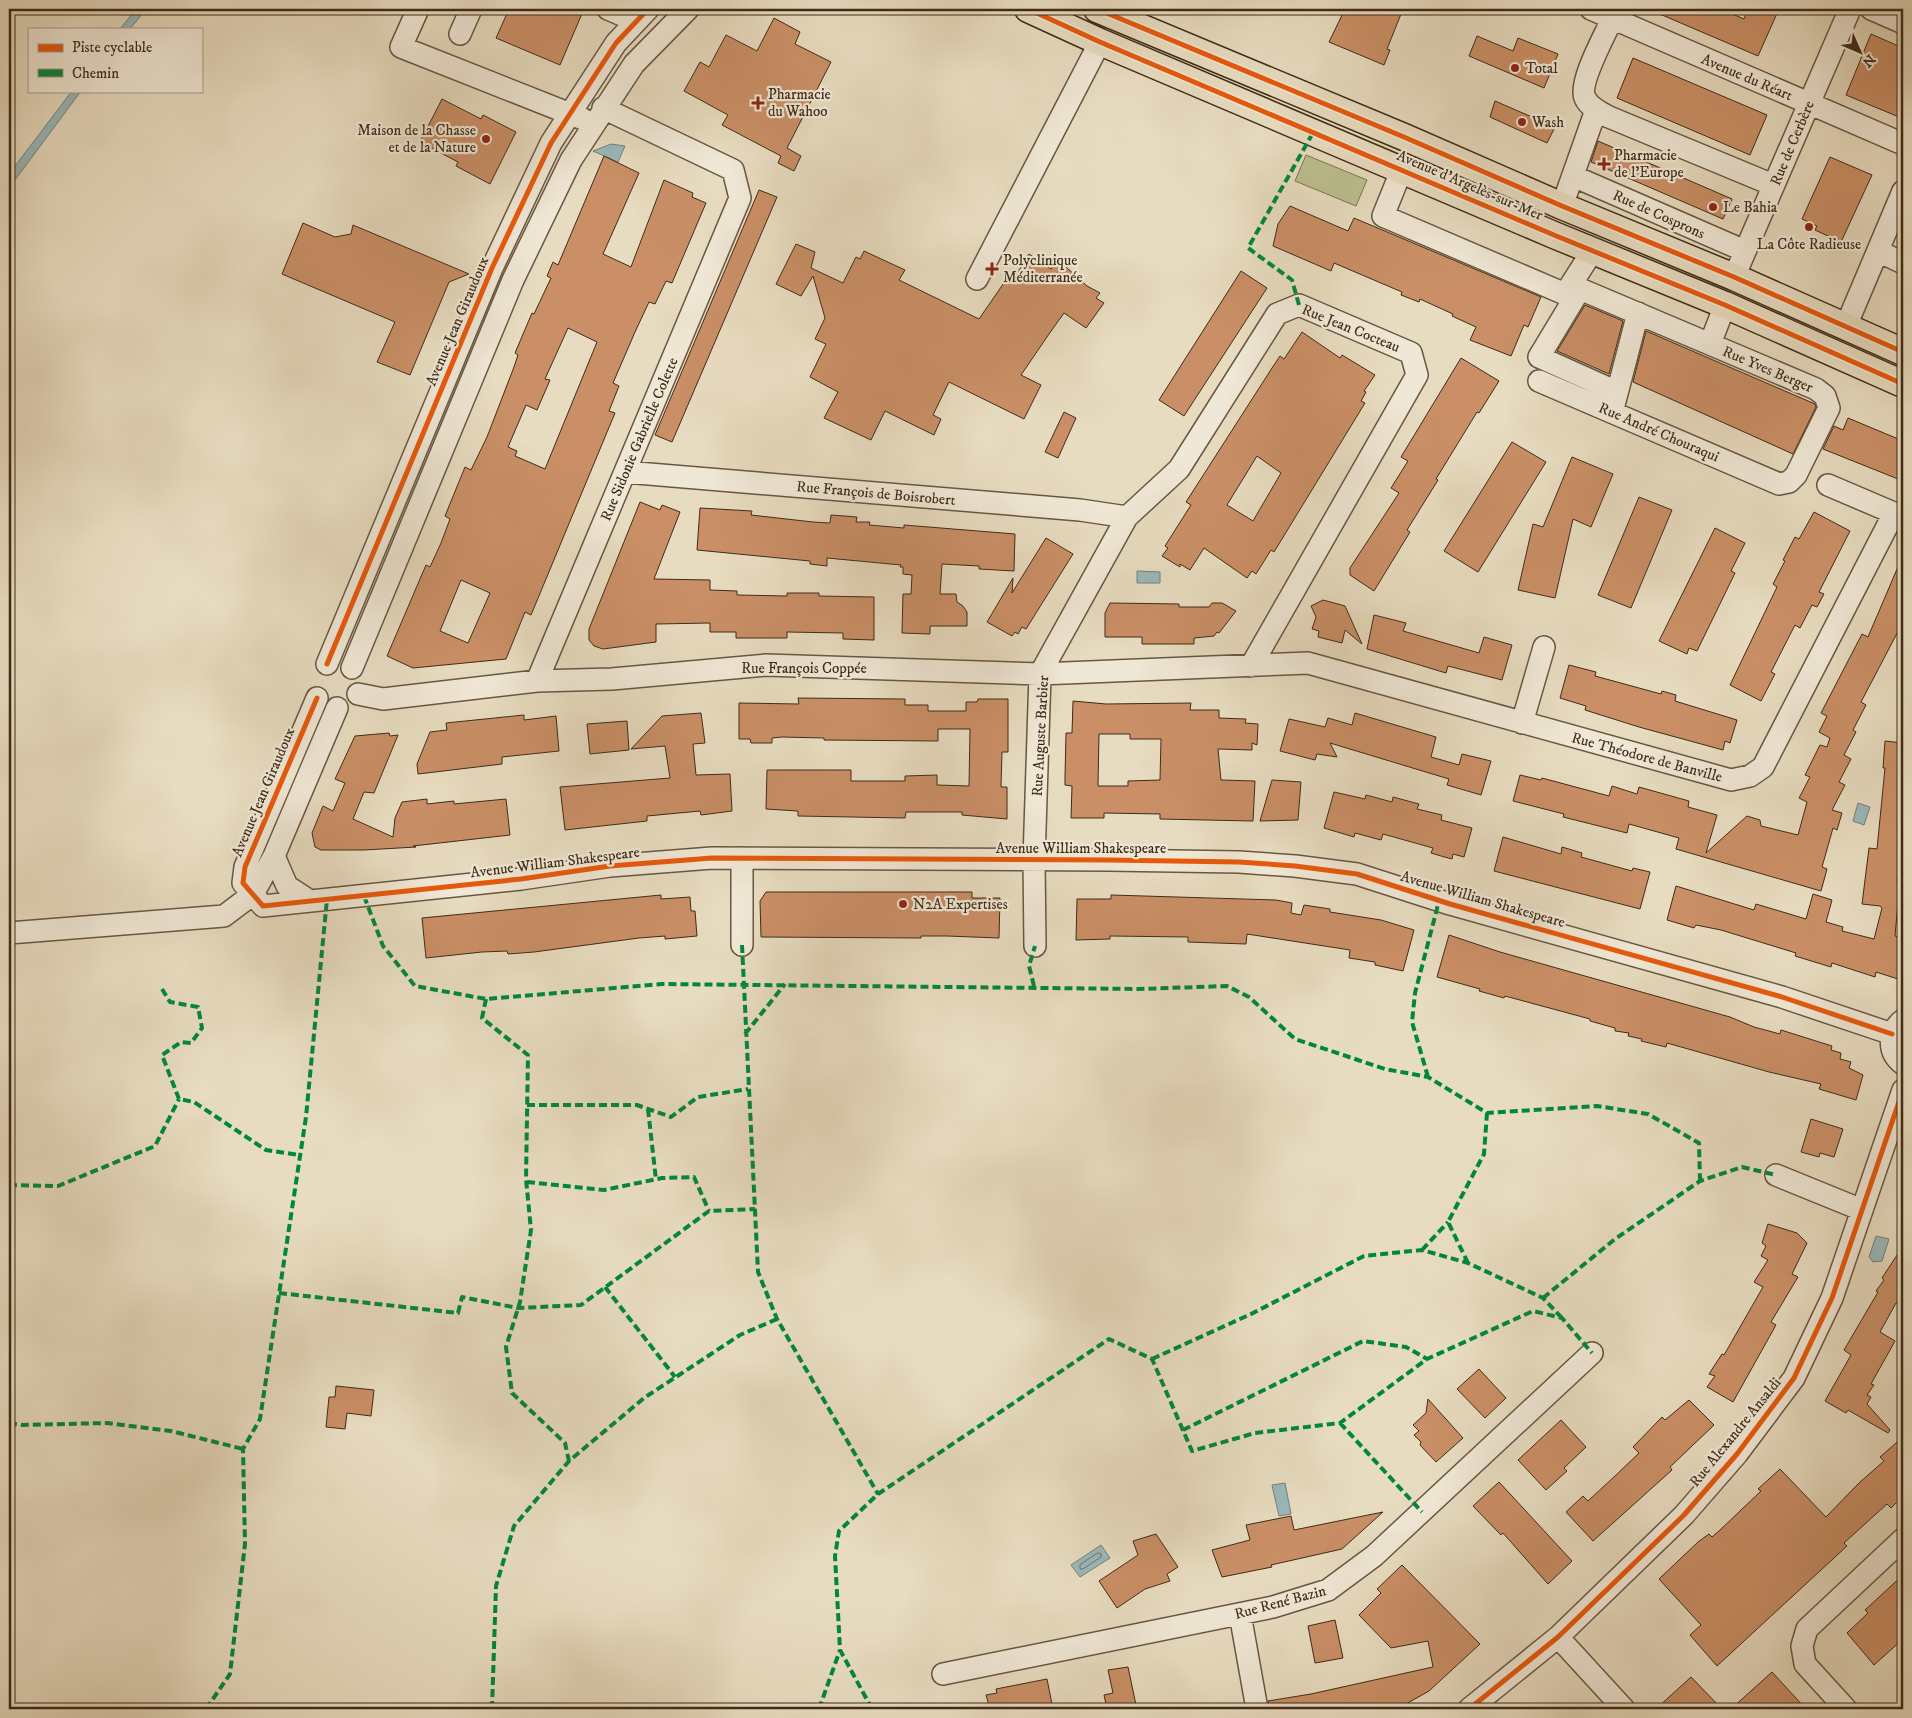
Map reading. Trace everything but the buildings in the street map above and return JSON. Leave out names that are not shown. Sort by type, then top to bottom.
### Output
[{"type":"main road","name":"Avenue d'Argelès-sur-Mer","points":[[1028,9],[1100,42],[1725,305],[1903,384]]},
{"type":"main road","name":"Avenue d'Argelès-sur-Mer","points":[[1097,9],[1734,277],[1903,352]]},
{"type":"street","points":[[418,9],[401,47],[569,116],[599,115]]},
{"type":"street","points":[[460,34],[471,9]]},
{"type":"street","points":[[608,9],[642,15]]},
{"type":"street","points":[[352,668],[513,280],[571,160],[634,64],[688,9]]},
{"type":"street","name":"Avenue du Réart","points":[[1591,9],[1903,144]]},
{"type":"street","name":"Rue de Cerbère","points":[[1734,277],[1850,9]]},
{"type":"street","points":[[1871,9],[1903,23]]},
{"type":"street","name":"Avenue Jean Giraudoux","points":[[327,664],[492,268],[551,143],[616,43],[642,15]]},
{"type":"street","points":[[1612,19],[1582,86],[1585,99],[1596,110],[1773,185]]},
{"type":"street","points":[[977,279],[1100,42]]},
{"type":"street","points":[[1562,206],[1596,110]]},
{"type":"street","name":"Rue Sidonie Gabrielle Colette","points":[[538,681],[740,198],[733,170],[599,115]]},
{"type":"street","points":[[1402,169],[1383,216],[1565,294],[1592,250]]},
{"type":"street","name":"Rue de Cosprons","points":[[1573,176],[1745,251]]},
{"type":"street","points":[[1846,326],[1903,191]]},
{"type":"street","points":[[1878,251],[1903,263]]},
{"type":"street","name":"Rue Yves Berger","points":[[1614,402],[1539,357],[1580,289],[1816,389],[1825,396],[1829,408],[1796,475],[1789,482],[1779,484]]},
{"type":"street","name":"Rue Jean Cocteau","points":[[1127,517],[1179,469],[1277,314],[1299,305],[1411,353],[1418,375],[1251,666]]},
{"type":"street","points":[[1710,344],[1725,305]]},
{"type":"street","points":[[1614,402],[1638,313]]},
{"type":"street","name":"Rue André Chouraqui","points":[[1539,381],[1614,402],[1779,484]]},
{"type":"street","name":"Rue François de Boisrobert","points":[[625,472],[1080,510],[1127,517]]},
{"type":"street","points":[[1828,485],[1898,515]]},
{"type":"street","name":"Rue Théodore de Banville","points":[[1251,666],[1308,663],[1731,780],[1750,776],[1763,766],[1898,515]]},
{"type":"street","name":"Rue Auguste Barbier","points":[[1035,946],[1034,860],[1040,674],[1127,517]]},
{"type":"street","points":[[1522,723],[1544,647]]},
{"type":"street","points":[[345,663],[352,668],[360,684],[358,694],[353,701],[346,706],[337,708],[328,707],[317,698],[313,686],[314,677],[327,664],[345,663]]},
{"type":"street","name":"Rue François Coppée","points":[[358,694],[383,699],[538,681],[612,679],[766,665],[1040,674],[1251,666]]},
{"type":"street","name":"Avenue Jean Giraudoux","points":[[253,894],[243,883],[245,866],[317,698]]},
{"type":"street","points":[[9,933],[224,916],[253,894],[274,856],[337,708]]},
{"type":"street","points":[[274,856],[287,886],[310,901]]},
{"type":"street","points":[[742,858],[742,945]]},
{"type":"street","name":"Avenue William Shakespeare","points":[[253,894],[263,906],[521,879],[610,866],[742,858],[1239,862],[1295,866],[1357,874],[1450,904],[1782,997],[1898,1027]]},
{"type":"street","points":[[253,894],[287,886]]},
{"type":"street","points":[[1898,1027],[1891,1045],[1894,1055],[1903,1064]]},
{"type":"street","name":"Rue Alexandre Ansaldi","points":[[1469,1709],[1558,1637],[1684,1515],[1737,1454],[1794,1378],[1832,1298],[1903,1090]]},
{"type":"street","points":[[1776,1175],[1862,1210]]},
{"type":"street","name":"Rue René Bazin","points":[[943,1674],[1273,1607],[1328,1590],[1374,1556],[1592,1353]]},
{"type":"street","points":[[1846,1709],[1805,1664],[1802,1646],[1807,1629],[1903,1539]]},
{"type":"street","points":[[1240,1614],[1257,1709]]},
{"type":"street","points":[[1558,1637],[1624,1709]]},
{"type":"green space","points":[[1306,155],[1367,180],[1356,206],[1295,181]]},
{"type":"water","points":[[136,9],[146,9],[131,28],[121,28]]},
{"type":"water","points":[[71,92],[80,92],[9,188],[9,174]]},
{"type":"water","points":[[611,144],[625,146],[618,162],[593,151]]},
{"type":"water","points":[[1137,571],[1160,572],[1160,583],[1137,583]]},
{"type":"water","points":[[1858,803],[1870,807],[1864,825],[1853,821]]},
{"type":"water","points":[[1876,1236],[1889,1239],[1882,1261],[1873,1262],[1869,1257]]},
{"type":"water","points":[[1285,1483],[1291,1514],[1279,1516],[1272,1485]]},
{"type":"water","points":[[1101,1545],[1110,1558],[1080,1577],[1071,1565]]},
{"type":"marked path","points":[[1299,305],[1292,280],[1248,248],[1314,131]]},
{"type":"marked path","points":[[364,896],[383,946],[415,986],[486,999],[662,984],[1138,989],[1227,986],[1249,997],[1295,1039],[1385,1069],[1428,1077],[1487,1113],[1597,1106],[1648,1114],[1699,1143],[1700,1181]]},
{"type":"marked path","points":[[206,1709],[230,1674],[245,1544],[243,1449],[260,1419],[306,1117],[327,899]]},
{"type":"marked path","points":[[1428,1077],[1412,1022],[1415,993],[1439,901]]},
{"type":"marked path","points":[[742,945],[758,1272],[777,1319],[878,1494]]},
{"type":"marked path","points":[[1034,986],[1029,966],[1035,946]]},
{"type":"marked path","points":[[745,1034],[785,984]]},
{"type":"marked path","points":[[162,989],[170,1002],[198,1007],[202,1028],[191,1043],[181,1042],[162,1055],[179,1099],[194,1102],[266,1150],[300,1155]]},
{"type":"marked path","points":[[486,999],[482,1018],[528,1055],[526,1179],[531,1230],[520,1302],[506,1347],[512,1393],[565,1443],[569,1461]]},
{"type":"marked path","points":[[527,1105],[637,1105],[671,1117],[698,1097],[748,1089]]},
{"type":"marked path","points":[[9,1185],[58,1186],[155,1146],[179,1099]]},
{"type":"marked path","points":[[648,1109],[656,1180]]},
{"type":"marked path","points":[[1468,1263],[1448,1222],[1484,1154],[1487,1113]]},
{"type":"marked path","points":[[1543,1298],[1615,1239],[1700,1181],[1742,1167],[1776,1175]]},
{"type":"marked path","points":[[527,1182],[604,1190],[662,1178],[694,1177],[709,1211]]},
{"type":"marked path","points":[[279,1293],[458,1313],[462,1297],[518,1308],[581,1305],[709,1211],[755,1209]]},
{"type":"marked path","points":[[1422,1250],[1448,1222]]},
{"type":"marked path","points":[[1152,1359],[1251,1314],[1364,1256],[1422,1250],[1468,1263],[1543,1298],[1562,1318]]},
{"type":"marked path","points":[[605,1287],[675,1377]]},
{"type":"marked path","points":[[872,1709],[840,1650],[835,1556],[839,1531],[878,1494],[1109,1339],[1152,1359],[1192,1451],[1255,1433],[1340,1423],[1427,1359],[1533,1311],[1562,1318],[1592,1353]]},
{"type":"marked path","points":[[492,1709],[496,1586],[514,1526],[569,1461],[644,1398],[740,1335],[777,1319]]},
{"type":"marked path","points":[[1183,1430],[1363,1341],[1406,1347],[1427,1359]]},
{"type":"marked path","points":[[9,1423],[22,1425],[107,1423],[171,1431],[243,1449]]},
{"type":"marked path","points":[[1340,1423],[1422,1512]]},
{"type":"marked path","points":[[819,1709],[840,1650]]},
{"type":"cycle path","points":[[327,664],[492,268],[551,143],[616,43],[648,9]]},
{"type":"cycle path","points":[[1028,9],[1100,42],[1554,235],[1725,305],[1903,384]]},
{"type":"cycle path","points":[[1097,9],[1734,277],[1903,352]]},
{"type":"cycle path","points":[[317,698],[245,867],[243,883],[263,906],[521,879],[610,866],[712,858],[1108,860],[1239,862],[1295,866],[1357,874],[1450,904],[1782,997],[1892,1034]]},
{"type":"cycle path","points":[[1469,1709],[1558,1637],[1684,1515],[1737,1454],[1794,1378],[1832,1298],[1903,1090]]},
{"type":"place","name":"Total","points":[[1515,68]]},
{"type":"place","name":"Pharmacie du Wahoo","points":[[758,103]]},
{"type":"place","name":"Wash","points":[[1522,122]]},
{"type":"place","name":"Maison de la Chasse et de la Nature","points":[[486,139]]},
{"type":"place","name":"Pharmacie de l'Europe","points":[[1604,164]]},
{"type":"place","name":"Le Bahia","points":[[1713,207]]},
{"type":"place","name":"La Côte Radieuse","points":[[1809,227]]},
{"type":"place","name":"Polyclinique Méditerranée","points":[[992,269]]},
{"type":"place","name":"N2A Expertises","points":[[903,904]]}]
